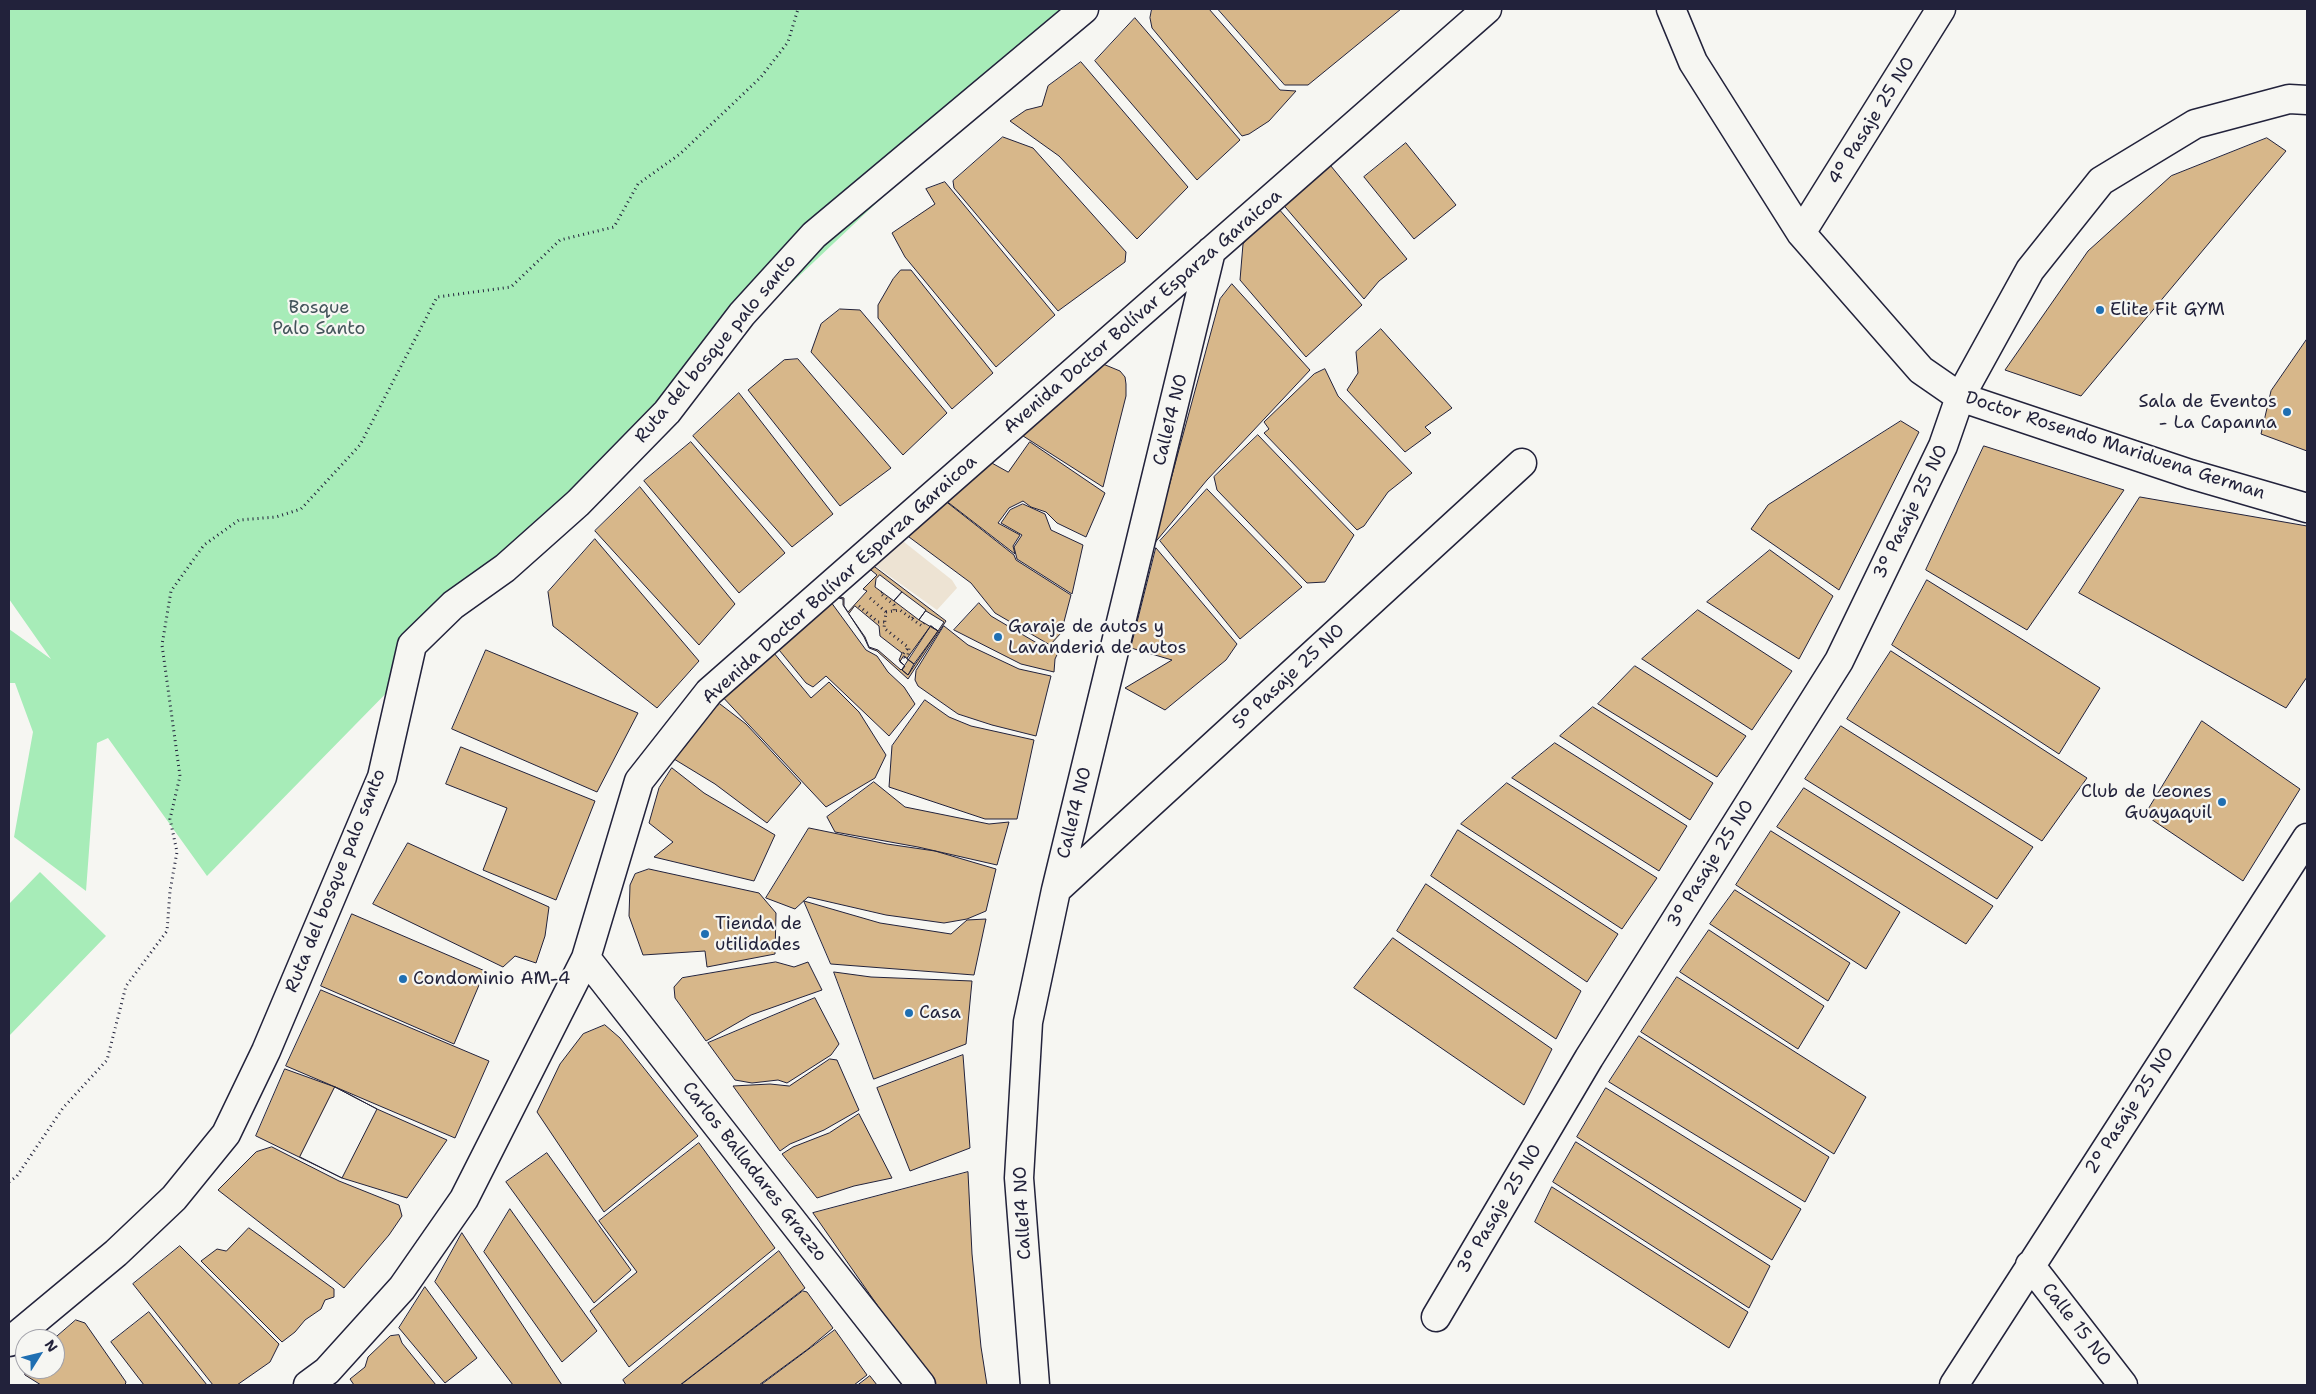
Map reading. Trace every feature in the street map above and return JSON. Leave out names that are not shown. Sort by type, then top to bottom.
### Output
[{"type":"street","name":"Ruta del bosque palo santo","points":[[9,1342],[116,1253],[167,1205],[226,1134],[266,1051],[382,777],[412,645],[453,605],[505,568],[585,496],[667,412],[742,314],[814,235],[1084,9]]},
{"type":"street","name":"Avenida Doctor Bolívar Esparza Garaicoa","points":[[324,1381],[402,1288],[464,1199],[586,958],[639,781],[709,692],[1486,9]]},
{"type":"street","name":"Doctor Rosendo Mariduena German","points":[[1671,9],[1693,62],[1801,233],[1921,370],[1960,397],[2190,474],[2307,508]]},
{"type":"street","name":"4° Pasaje 25 NO","points":[[1801,233],[1941,9]]},
{"type":"street","name":"3° Pasaje 25 NO","points":[[1436,1317],[1589,1058],[1839,661],[1943,446],[1960,397],[2030,270],[2101,181],[2195,124],[2289,99],[2307,100]]},
{"type":"street","name":"Calle14 NO","points":[[1035,1385],[1019,1178],[1028,1022],[1056,890],[1211,252]]},
{"type":"street","name":"5° Pasaje 25 NO","points":[[1056,890],[1522,463]]},
{"type":"street","name":"2° Pasaje 25 NO","points":[[1954,1385],[2307,838]]},
{"type":"street","name":"Carlos Balladares Grazzo","points":[[586,958],[921,1385]]},
{"type":"street","name":"Calle 15 NO","points":[[2030,1265],[2123,1385]]},
{"type":"path","points":[[9,1182],[17,1176],[63,1108],[107,1060],[126,986],[168,931],[170,891],[177,852],[170,818],[180,776],[162,645],[171,591],[204,545],[240,520],[276,517],[301,509],[360,445],[436,296],[511,287],[560,240],[614,227],[638,184],[680,154],[761,77],[788,42],[798,9]]},
{"type":"path","points":[[882,592],[880,593],[894,605],[894,611]]},
{"type":"path","points":[[870,598],[886,612],[900,610],[922,626],[924,623]]},
{"type":"path","points":[[852,610],[857,604],[878,622],[885,622]]},
{"type":"path","points":[[886,612],[884,628],[909,648],[907,657]]},
{"type":"shaded area","points":[[899,538],[952,580],[957,588],[937,610],[870,562]]},
{"type":"green space","name":"Bosque Palo Santo","points":[[9,9],[1089,9],[977,108],[745,327],[207,876],[108,738],[97,743],[86,891],[14,837],[33,732],[15,683],[9,683],[9,629],[51,659],[9,599]]},
{"type":"green space","points":[[40,872],[106,936],[9,1036],[9,904]]},
{"type":"building","points":[[1152,9],[1209,9],[1280,90],[1296,91],[1269,121],[1249,134],[1242,136],[1152,28],[1150,18]]},
{"type":"building","points":[[1218,9],[1401,9],[1308,85],[1285,85]]},
{"type":"building","points":[[1135,18],[1240,140],[1197,180],[1095,61]]},
{"type":"building","points":[[1081,62],[1188,187],[1137,239],[1059,156],[1010,121],[1026,110],[1042,106],[1048,86]]},
{"type":"building","points":[[1003,137],[1033,148],[1126,252],[1125,262],[1058,311],[954,188],[953,181]]},
{"type":"building","name":"Elite Fit GYM","points":[[2267,138],[2286,151],[2081,396],[2005,370],[2088,251],[2171,176]]},
{"type":"building","points":[[1406,143],[1456,205],[1414,239],[1364,177]]},
{"type":"building","points":[[1326,160],[1407,259],[1379,281],[1364,299],[1280,201]]},
{"type":"building","points":[[945,182],[1055,315],[996,367],[905,257],[892,233],[935,204],[926,189]]},
{"type":"building","points":[[1278,208],[1362,305],[1306,357],[1240,280],[1243,244],[1259,223]]},
{"type":"building","points":[[901,270],[911,270],[993,373],[952,409],[878,318],[878,305],[893,279]]},
{"type":"building","points":[[1232,284],[1310,370],[1207,480],[1153,545],[1220,299]]},
{"type":"building","points":[[840,309],[860,310],[947,413],[903,455],[811,352],[821,324]]},
{"type":"building","points":[[1381,329],[1452,408],[1425,427],[1431,433],[1405,452],[1347,390],[1358,373],[1356,352]]},
{"type":"building","name":"Sala de Eventos - La Capanna","points":[[2307,339],[2307,451],[2261,434],[2271,391]]},
{"type":"building","points":[[798,359],[891,468],[840,506],[748,390],[784,360]]},
{"type":"building","points":[[1103,364],[1120,371],[1125,377],[1126,396],[1103,487],[1020,434]]},
{"type":"building","points":[[1325,369],[1338,396],[1412,473],[1388,492],[1364,526],[1357,530],[1264,433],[1269,429],[1264,422],[1314,374]]},
{"type":"building","points":[[739,393],[833,514],[792,547],[693,436]]},
{"type":"building","points":[[1901,421],[1919,432],[1839,590],[1751,529],[1768,505]]},
{"type":"building","points":[[1258,435],[1354,535],[1325,582],[1307,583],[1217,490],[1214,477]]},
{"type":"building","points":[[691,442],[785,553],[739,593],[644,481]]},
{"type":"building","points":[[1030,442],[1105,493],[1086,537],[1057,523],[1046,512],[1031,507],[1023,501],[1009,508],[998,523],[1020,535],[1013,546],[1015,554],[945,500],[990,462],[1008,472]]},
{"type":"building","points":[[1984,446],[2124,490],[2027,630],[1926,570]]},
{"type":"building","points":[[640,487],[735,604],[699,645],[595,531]]},
{"type":"building","points":[[1207,489],[1302,587],[1240,639],[1160,541]]},
{"type":"building","points":[[2140,497],[2307,526],[2307,677],[2286,708],[2079,593]]},
{"type":"building","points":[[944,500],[1014,555],[1016,560],[1071,595],[1061,633],[1050,645],[995,613],[971,583],[905,534]]},
{"type":"building","points":[[1023,504],[1045,514],[1051,530],[1083,545],[1072,594],[1017,559],[1014,547],[1022,535],[1001,523],[1010,510]]},
{"type":"building","points":[[595,539],[699,661],[657,708],[553,626],[548,592]]},
{"type":"building","points":[[1156,548],[1237,644],[1226,660],[1165,710],[1125,688],[1172,660],[1131,648]]},
{"type":"building","points":[[1770,550],[1833,596],[1799,659],[1707,602]]},
{"type":"building","points":[[867,561],[946,621],[908,679],[877,651],[869,648],[843,605],[843,599],[834,597]]},
{"type":"building","points":[[866,566],[877,575],[863,589],[867,591],[848,612],[844,606],[844,598],[836,596]]},
{"type":"building","points":[[880,575],[902,592],[894,601],[875,587],[876,579]]},
{"type":"building","points":[[1927,580],[2100,688],[2059,754],[1892,645]]},
{"type":"building","points":[[902,592],[926,610],[919,620],[894,601]]},
{"type":"building","points":[[828,598],[866,650],[877,656],[888,672],[904,687],[915,704],[889,736],[826,676],[813,687],[806,683],[775,645]]},
{"type":"building","name":"Garaje de autos y Lavanderia de autos","points":[[979,603],[991,616],[1047,649],[1062,644],[1055,659],[1054,672],[1021,664],[954,630]]},
{"type":"building","points":[[855,606],[879,626],[880,636],[902,653],[899,660],[905,666],[901,670],[878,650],[869,647],[865,637],[849,614]]},
{"type":"building","points":[[1698,610],[1792,671],[1752,730],[1642,659]]},
{"type":"building","points":[[926,611],[944,622],[938,631],[919,620]]},
{"type":"building","points":[[931,626],[938,631],[914,664],[907,659]]},
{"type":"building","points":[[931,626],[938,631],[908,675],[902,670]]},
{"type":"building","points":[[944,626],[968,645],[1019,669],[1051,676],[1036,736],[958,714],[918,686],[915,680],[916,671]]},
{"type":"building","points":[[769,647],[811,698],[829,682],[859,712],[886,755],[875,778],[826,807],[718,692]]},
{"type":"building","points":[[486,650],[638,713],[597,792],[452,729]]},
{"type":"building","points":[[1891,651],[2087,778],[2042,841],[1847,719]]},
{"type":"building","points":[[904,656],[914,664],[908,675],[902,670],[905,666],[900,662]]},
{"type":"building","points":[[1635,666],[1746,736],[1717,777],[1598,704]]},
{"type":"building","points":[[925,700],[949,717],[971,726],[1034,740],[1017,819],[985,819],[889,787],[892,746]]},
{"type":"building","points":[[720,704],[746,724],[801,783],[767,823],[715,784],[674,759],[687,744],[699,722]]},
{"type":"building","points":[[1593,707],[1713,783],[1690,820],[1560,736]]},
{"type":"building","name":"Club de Leones Guayaquil","points":[[2202,721],[2300,789],[2243,881],[2145,815]]},
{"type":"building","points":[[1841,726],[2033,847],[1997,899],[1805,779]]},
{"type":"building","points":[[1555,743],[1687,826],[1659,871],[1512,778]]},
{"type":"building","points":[[461,747],[595,801],[556,900],[483,870],[507,808],[446,784]]},
{"type":"building","points":[[672,768],[704,793],[775,835],[754,881],[654,857],[673,842],[649,823],[659,788]]},
{"type":"building","points":[[874,782],[905,807],[989,824],[1009,822],[997,865],[918,847],[835,832],[827,817]]},
{"type":"building","points":[[1507,783],[1657,878],[1622,929],[1461,824]]},
{"type":"building","points":[[1804,788],[1993,906],[1966,944],[1777,827]]},
{"type":"building","points":[[809,828],[887,844],[935,851],[996,869],[986,911],[967,919],[944,923],[886,915],[808,897],[795,909],[766,898]]},
{"type":"building","points":[[1458,830],[1618,934],[1587,982],[1431,876]]},
{"type":"building","points":[[1771,831],[1900,912],[1866,969],[1736,885]]},
{"type":"building","points":[[408,843],[549,907],[545,936],[536,963],[515,956],[503,967],[373,904]]},
{"type":"building","name":"Tienda de utilidades","points":[[649,869],[759,893],[776,913],[775,954],[707,967],[705,951],[643,955],[629,916],[630,885],[635,874]]},
{"type":"building","points":[[1426,884],[1581,991],[1556,1039],[1397,931]]},
{"type":"building","points":[[1735,890],[1850,963],[1828,1001],[1710,924]]},
{"type":"building","points":[[804,901],[880,923],[951,934],[967,920],[986,919],[974,975],[831,964]]},
{"type":"building","name":"Condominio AM-4","points":[[352,914],[485,971],[454,1044],[321,986]]},
{"type":"building","points":[[1709,930],[1824,1006],[1798,1049],[1680,972]]},
{"type":"building","points":[[1393,938],[1552,1049],[1524,1105],[1354,988]]},
{"type":"building","points":[[776,962],[794,967],[808,962],[822,990],[751,1015],[706,1041],[675,998],[674,987],[682,978]]},
{"type":"building","name":"Casa","points":[[834,972],[871,977],[972,981],[966,1044],[874,1079]]},
{"type":"building","points":[[1677,977],[1866,1097],[1834,1154],[1641,1032]]},
{"type":"building","points":[[321,990],[489,1061],[455,1138],[286,1066]]},
{"type":"building","points":[[815,998],[839,1044],[831,1055],[787,1083],[778,1080],[752,1083],[735,1080],[708,1043]]},
{"type":"building","points":[[605,1025],[620,1038],[698,1136],[604,1212],[537,1112],[560,1064],[583,1034]]},
{"type":"building","points":[[1639,1036],[1829,1157],[1805,1202],[1609,1082]]},
{"type":"building","points":[[963,1055],[970,1148],[910,1171],[877,1088]]},
{"type":"building","points":[[830,1059],[837,1060],[859,1110],[824,1130],[790,1144],[780,1151],[733,1086],[770,1084],[789,1086]]},
{"type":"building","points":[[285,1069],[335,1087],[377,1109],[447,1140],[407,1198],[342,1178],[256,1136]]},
{"type":"building","points":[[335,1087],[377,1109],[342,1178],[300,1157]]},
{"type":"building","points":[[1606,1088],[1801,1209],[1772,1260],[1577,1137]]},
{"type":"building","points":[[859,1114],[892,1178],[854,1186],[817,1198],[782,1154],[793,1147],[829,1133]]},
{"type":"building","points":[[1576,1142],[1770,1266],[1749,1308],[1553,1182]]},
{"type":"building","points":[[699,1143],[775,1248],[629,1367],[590,1311],[637,1272],[599,1221]]},
{"type":"building","points":[[272,1147],[339,1181],[399,1205],[402,1216],[389,1235],[344,1288],[218,1190],[256,1152]]},
{"type":"building","points":[[547,1153],[631,1270],[594,1303],[506,1182]]},
{"type":"building","points":[[968,1172],[972,1254],[981,1347],[987,1385],[933,1385],[813,1213]]},
{"type":"building","points":[[1552,1187],[1748,1312],[1729,1348],[1535,1222]]},
{"type":"building","points":[[510,1209],[597,1331],[562,1362],[484,1252]]},
{"type":"building","points":[[249,1228],[334,1289],[334,1297],[325,1300],[321,1309],[305,1320],[295,1332],[282,1342],[201,1261],[217,1249],[226,1251]]},
{"type":"building","points":[[462,1233],[562,1385],[513,1385],[435,1282]]},
{"type":"building","points":[[180,1246],[279,1344],[270,1362],[237,1385],[213,1385],[133,1284]]},
{"type":"building","points":[[779,1251],[805,1288],[680,1385],[626,1385],[623,1380]]},
{"type":"building","points":[[425,1287],[477,1358],[445,1383],[399,1328]]},
{"type":"building","points":[[803,1291],[807,1292],[833,1328],[808,1349],[759,1385],[681,1385]]},
{"type":"building","points":[[149,1312],[207,1385],[144,1385],[111,1342]]},
{"type":"building","points":[[76,1320],[85,1323],[126,1382],[125,1385],[41,1385],[31,1379],[65,1379],[65,1330]]},
{"type":"building","points":[[835,1330],[867,1375],[854,1385],[761,1385]]},
{"type":"building","points":[[399,1335],[402,1343],[436,1385],[354,1385],[350,1379],[365,1367],[368,1357],[390,1336]]},
{"type":"building","points":[[870,1376],[877,1385],[858,1385]]},
{"type":"place","name":"Elite Fit GYM","points":[[2100,310]]},
{"type":"place","name":"Sala de Eventos - La Capanna","points":[[2287,412]]},
{"type":"place","name":"Garaje de autos y Lavanderia de autos","points":[[998,637]]},
{"type":"place","name":"Club de Leones Guayaquil","points":[[2222,802]]},
{"type":"place","name":"Tienda de utilidades","points":[[705,934]]},
{"type":"place","name":"Condominio AM-4","points":[[403,979]]},
{"type":"place","name":"Casa","points":[[909,1013]]}]
